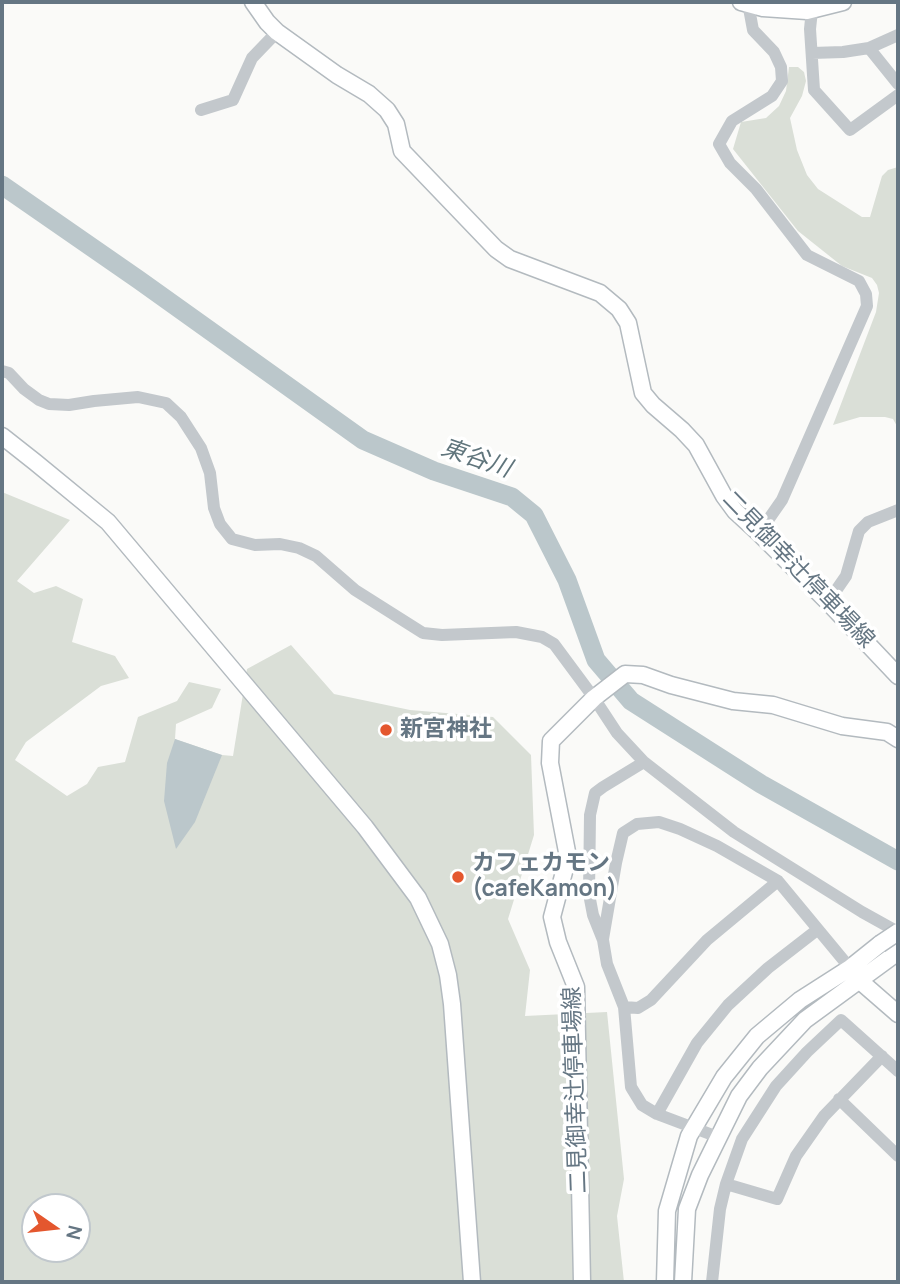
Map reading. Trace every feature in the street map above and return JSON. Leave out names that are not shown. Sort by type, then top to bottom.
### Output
[{"type":"street","name":"二見御幸辻停車場線","points":[[253,2],[277,32],[337,75],[369,94],[387,110],[396,124],[402,151],[496,249],[510,259],[600,293],[619,309],[628,323],[643,393],[696,445],[735,511],[828,602],[898,676]]},
{"type":"street","points":[[744,3],[763,8],[807,11],[842,2]]},
{"type":"street","points":[[744,3],[753,30],[774,52],[782,67],[782,81],[772,96],[732,121],[719,144],[730,163],[757,189],[807,255],[859,281],[866,293],[867,306],[782,500],[759,533]]},
{"type":"street","points":[[812,10],[810,29],[814,90],[850,130],[898,95]]},
{"type":"street","points":[[201,110],[233,100],[252,58],[277,32]]},
{"type":"street","points":[[812,53],[869,48],[898,35]]},
{"type":"street","points":[[869,48],[898,85]]},
{"type":"street","points":[[2,371],[9,373],[38,400],[49,404],[69,405],[138,397],[166,403],[181,417],[201,448],[210,473],[214,508],[220,524],[232,538],[255,545],[280,544],[299,548],[316,556],[355,590],[423,633],[442,635],[516,632],[542,637],[554,643],[617,733],[644,762],[734,832],[898,932],[880,944],[855,974],[805,1020],[739,1096],[700,1175],[687,1209],[683,1282]]},
{"type":"street","points":[[2,436],[108,522],[365,827],[418,898],[440,944],[448,975],[472,1282]]},
{"type":"street","points":[[828,602],[846,576],[859,531],[868,522],[898,510]]},
{"type":"street","name":"二見御幸辻停車場線","points":[[582,1282],[576,987],[558,942],[552,917],[568,857],[550,763],[551,741],[594,698],[625,674],[643,676],[733,701],[773,705],[842,726],[887,732],[898,739]]},
{"type":"street","points":[[644,762],[595,793],[590,816],[589,894],[593,915],[603,940],[607,964],[624,1007],[631,1087],[642,1105],[657,1114],[718,1137]]},
{"type":"street","points":[[603,940],[623,833],[637,824],[659,822],[717,846],[778,881],[855,974],[898,1014]]},
{"type":"street","points":[[624,1007],[638,1008],[651,1000],[706,940],[778,881]]},
{"type":"street","points":[[657,1114],[698,1043],[728,1004],[768,968],[817,930]]},
{"type":"street","points":[[665,1282],[667,1211],[689,1136],[724,1077],[757,1036],[800,1000],[895,954]]},
{"type":"street","points":[[712,1282],[720,1209],[726,1184],[742,1139],[776,1086],[841,1020],[898,1071]]},
{"type":"street","points":[[726,1184],[777,1199],[796,1156],[824,1116],[883,1056]]},
{"type":"street","points":[[839,1099],[898,1156]]},
{"type":"shaded area","points":[[789,67],[798,67],[804,72],[806,81],[802,96],[790,118],[797,150],[807,175],[818,189],[862,217],[870,217],[882,176],[888,170],[898,167],[898,428],[893,419],[885,417],[860,417],[833,425],[876,312],[879,293],[877,285],[872,278],[842,266],[798,231],[733,149],[741,122],[766,118],[779,106],[786,91]]},
{"type":"shaded area","points":[[2,492],[70,520],[17,581],[34,593],[56,586],[83,599],[72,642],[115,656],[129,678],[101,686],[26,742],[15,760],[67,796],[87,784],[98,767],[125,762],[138,717],[177,701],[189,682],[221,689],[212,708],[176,724],[175,739],[222,755],[233,756],[247,669],[291,645],[334,694],[410,710],[493,717],[531,755],[534,835],[508,919],[530,970],[525,1016],[607,1012],[624,1179],[617,1216],[624,1282],[2,1282]]},
{"type":"shaded area","points":[[175,739],[222,755],[195,822],[176,849],[164,801],[167,763]]},
{"type":"waterway","name":"東谷川","points":[[2,185],[363,440],[434,471],[512,497],[534,515],[567,580],[596,660],[631,701],[761,784],[898,861]]},
{"type":"place","name":"新宮神社","points":[[386,730]]},
{"type":"place","name":"カフェカモン (cafeKamon)","points":[[458,877]]}]
